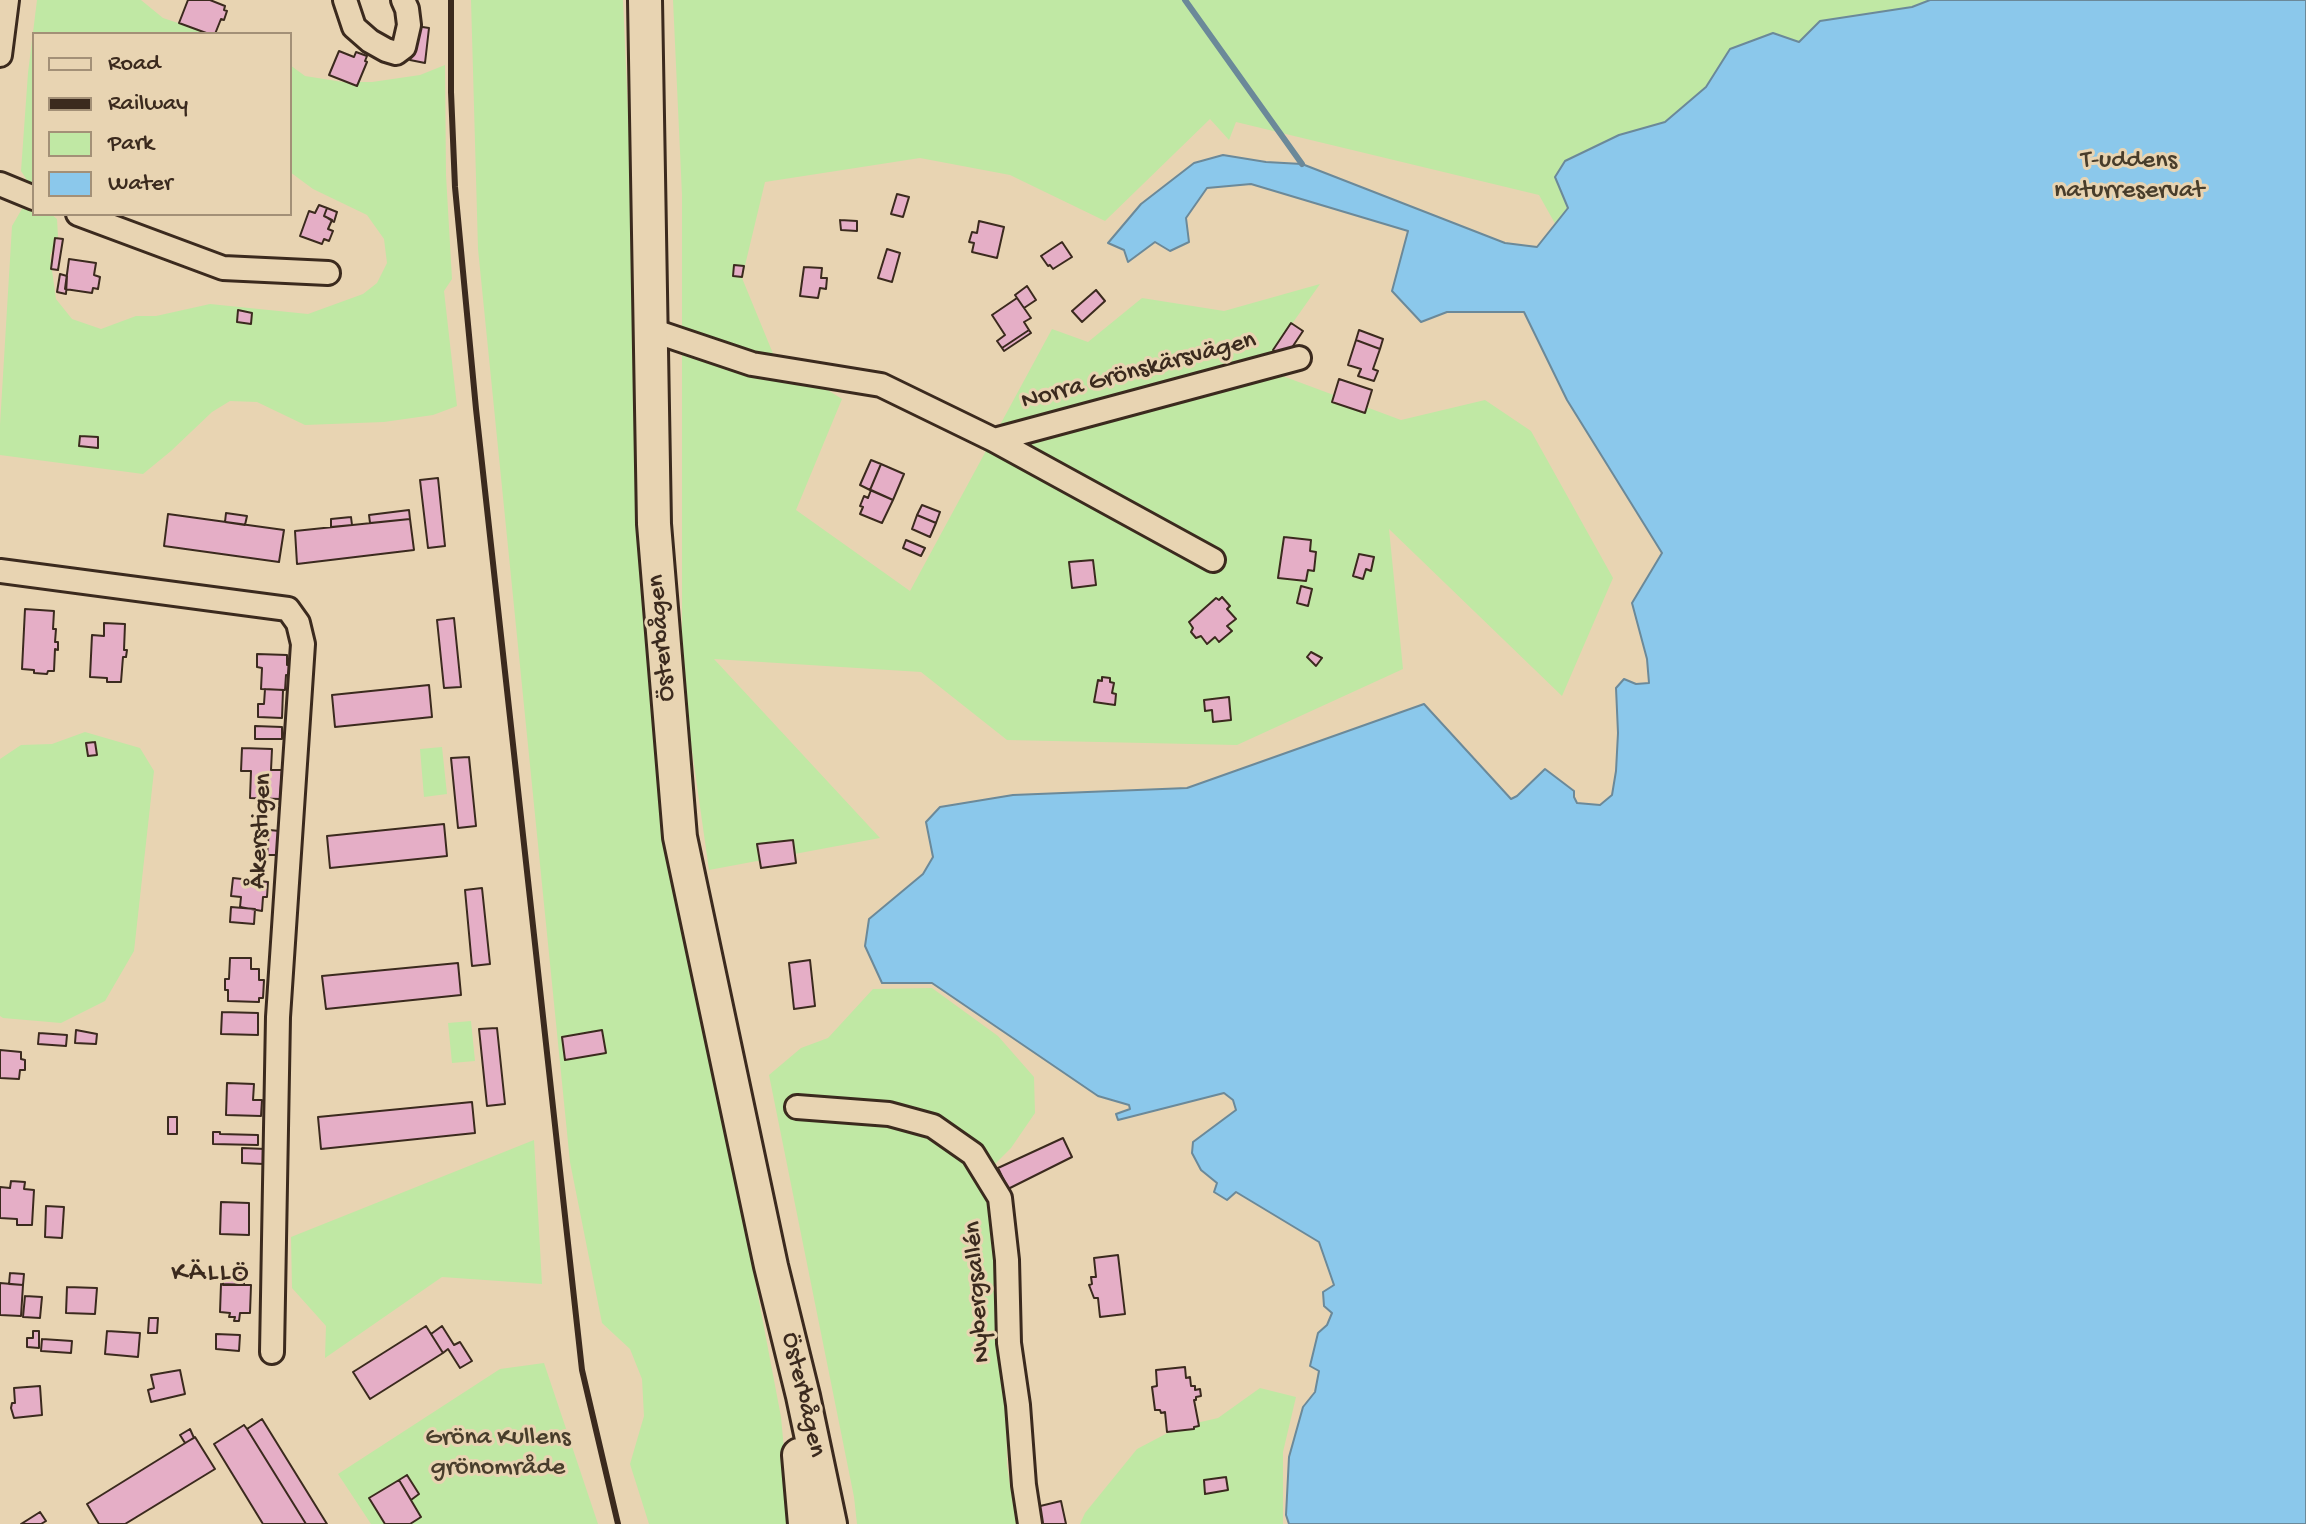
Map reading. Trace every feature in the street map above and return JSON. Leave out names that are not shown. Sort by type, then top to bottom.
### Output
[{"type":"main road","name":"Österbågen","points":[[645,0],[654,524],[680,837],[771,1266],[830,1524]]},
{"type":"main road","name":"Österbågen","points":[[771,1266],[798,1447],[805,1524]]},
{"type":"street","points":[[0,55],[7,0]]},
{"type":"street","points":[[345,0],[354,27],[370,41],[396,53],[404,47],[409,25],[403,0]]},
{"type":"street","points":[[0,184],[32,197]]},
{"type":"street","points":[[83,216],[223,268],[328,273]]},
{"type":"street","name":"Norra Grönskärsvägen","points":[[651,330],[752,364],[881,385],[994,440],[1213,560]]},
{"type":"street","name":"Norra Grönskärsvägen","points":[[994,440],[1299,358]]},
{"type":"street","name":"Åkerstigen","points":[[0,571],[288,609],[298,623],[303,644],[278,1017],[272,1352]]},
{"type":"street","name":"Nybergsallén","points":[[797,1107],[889,1114],[933,1126],[973,1154],[1000,1198],[1007,1260],[1009,1343],[1030,1524]]},
{"type":"green space","points":[[37,0],[141,0],[163,18],[205,32],[33,32]]},
{"type":"green space","points":[[471,0],[623,0],[634,245],[719,1090],[781,1417],[791,1524],[649,1524],[630,1464],[644,1416],[642,1379],[630,1349],[602,1323],[570,1162],[478,249]]},
{"type":"green space","points":[[673,0],[2306,0],[1589,284],[1539,195],[1236,122],[1229,140],[1210,119],[1105,221],[1010,175],[920,158],[765,182],[742,278],[774,356],[842,399],[796,510],[910,591],[1052,329],[1088,342],[1142,298],[1224,311],[1320,284],[1261,368],[1401,420],[1485,400],[1531,431],[1613,578],[1562,696],[1389,529],[1403,669],[1237,745],[1007,740],[921,672],[714,659],[880,838],[709,870],[682,680],[682,195]]},
{"type":"green space","points":[[32,41],[32,188],[21,171]]},
{"type":"green space","points":[[445,65],[446,175],[452,279],[444,291],[457,406],[433,415],[384,422],[305,425],[257,402],[230,401],[212,412],[143,474],[0,455],[12,226],[23,207],[32,207],[32,216],[53,216],[57,219],[58,236],[50,256],[56,299],[72,319],[101,329],[136,316],[156,316],[210,304],[308,314],[363,294],[377,283],[387,263],[384,239],[367,215],[313,189],[292,173],[292,66],[305,76],[343,82],[372,82],[420,75]]},
{"type":"green space","points":[[85,732],[140,748],[154,771],[134,951],[105,1001],[61,1023],[3,1018],[0,1016],[0,759],[21,745],[52,744]]},
{"type":"green space","points":[[442,747],[447,794],[424,797],[420,749]]},
{"type":"green space","points":[[932,988],[998,1036],[1034,1077],[1035,1113],[1011,1148],[979,1180],[993,1207],[999,1260],[999,1333],[1006,1404],[1007,1465],[1016,1524],[857,1524],[769,1075],[801,1048],[828,1038],[873,989]]},
{"type":"green space","points":[[471,1021],[475,1061],[452,1063],[448,1023]]},
{"type":"green space","points":[[534,1140],[542,1284],[442,1277],[325,1358],[326,1326],[292,1288],[291,1237]]},
{"type":"green space","name":"Gröna Kullens grönområde","points":[[544,1363],[598,1524],[371,1524],[338,1474],[500,1369]]},
{"type":"green space","points":[[1260,1388],[1296,1397],[1283,1452],[1283,1524],[1080,1524],[1085,1513],[1137,1449],[1179,1427],[1218,1418]]},
{"type":"water","points":[[1930,0],[2306,0],[2306,1524],[1289,1524],[1286,1515],[1289,1457],[1303,1407],[1315,1392],[1319,1371],[1310,1366],[1318,1333],[1327,1325],[1332,1313],[1324,1306],[1323,1292],[1334,1285],[1319,1242],[1236,1192],[1227,1200],[1214,1192],[1217,1183],[1201,1170],[1192,1153],[1193,1142],[1236,1110],[1233,1100],[1224,1093],[1118,1120],[1116,1114],[1130,1109],[1129,1105],[1098,1096],[932,983],[882,983],[865,946],[869,919],[923,874],[933,857],[926,822],[940,807],[1013,795],[1187,788],[1424,704],[1511,799],[1545,769],[1574,791],[1577,803],[1600,805],[1612,795],[1616,771],[1616,688],[1624,679],[1636,684],[1649,683],[1647,659],[1632,603],[1662,553],[1567,400],[1524,312],[1447,312],[1421,322],[1392,291],[1408,231],[1251,184],[1207,188],[1186,218],[1189,242],[1170,251],[1155,242],[1128,262],[1124,250],[1108,243],[1141,204],[1194,163],[1223,155],[1302,164],[1505,243],[1537,247],[1568,208],[1555,177],[1565,161],[1619,135],[1665,122],[1706,87],[1730,49],[1773,33],[1799,42],[1820,21],[1912,7]]},
{"type":"building","points":[[188,0],[210,0],[225,6],[224,10],[227,11],[216,32],[204,32],[179,23]]},
{"type":"building","points":[[416,26],[429,28],[425,63],[410,60]]},
{"type":"building","points":[[339,51],[354,57],[356,52],[367,56],[357,86],[329,75]]},
{"type":"building","points":[[897,194],[909,197],[903,217],[891,214]]},
{"type":"building","points":[[319,205],[327,208],[324,216],[332,220],[328,229],[333,231],[329,241],[324,239],[322,244],[300,236],[309,211],[315,213]]},
{"type":"building","points":[[327,208],[337,212],[334,222],[324,216]]},
{"type":"building","points":[[840,220],[857,221],[857,231],[841,230]]},
{"type":"building","points":[[979,221],[1004,227],[997,258],[972,252],[974,243],[969,242],[972,232],[977,233]]},
{"type":"building","points":[[55,238],[63,239],[58,270],[51,269]]},
{"type":"building","points":[[1062,242],[1072,257],[1053,269],[1041,256]]},
{"type":"building","points":[[887,249],[900,253],[892,282],[878,278]]},
{"type":"building","points":[[69,259],[96,263],[94,275],[100,277],[98,289],[93,288],[92,293],[65,289]]},
{"type":"building","points":[[734,265],[744,266],[742,277],[733,276]]},
{"type":"building","points":[[804,267],[822,268],[821,278],[827,278],[826,289],[820,288],[818,298],[800,296]]},
{"type":"building","points":[[60,274],[67,276],[66,294],[57,292]]},
{"type":"building","points":[[1027,286],[1036,300],[1024,308],[1015,295]]},
{"type":"building","points":[[1096,290],[1105,301],[1082,322],[1072,311]]},
{"type":"building","points":[[1017,298],[1031,318],[1024,322],[1029,330],[1002,348],[997,341],[1005,335],[992,315]]},
{"type":"building","points":[[238,310],[252,313],[251,324],[237,322]]},
{"type":"building","points":[[1291,323],[1303,331],[1285,358],[1273,350]]},
{"type":"building","points":[[1029,330],[1031,333],[1004,351],[1002,348]]},
{"type":"building","points":[[1359,330],[1383,339],[1380,349],[1356,340]]},
{"type":"building","points":[[1356,340],[1380,349],[1373,369],[1378,371],[1374,381],[1358,376],[1361,369],[1348,365]]},
{"type":"building","points":[[1339,379],[1372,390],[1365,413],[1332,402]]},
{"type":"building","points":[[80,436],[98,437],[98,448],[79,446]]},
{"type":"building","points":[[871,460],[881,464],[870,490],[860,485]]},
{"type":"building","points":[[881,464],[904,474],[893,500],[870,490]]},
{"type":"building","points":[[438,478],[445,546],[428,548],[420,480]]},
{"type":"building","points":[[871,490],[893,500],[882,523],[860,514],[864,496],[868,498]]},
{"type":"building","points":[[922,505],[940,512],[936,523],[917,515]]},
{"type":"building","points":[[409,510],[410,519],[370,523],[369,515]]},
{"type":"building","points":[[226,513],[247,516],[245,525],[225,522]]},
{"type":"building","points":[[168,514],[284,530],[279,562],[164,546]]},
{"type":"building","points":[[917,515],[936,523],[930,537],[912,529]]},
{"type":"building","points":[[351,517],[352,525],[331,527],[331,519]]},
{"type":"building","points":[[410,519],[414,550],[297,564],[295,531]]},
{"type":"building","points":[[1284,537],[1311,540],[1310,551],[1316,552],[1314,571],[1308,570],[1306,581],[1278,578]]},
{"type":"building","points":[[906,540],[925,548],[921,556],[903,548]]},
{"type":"building","points":[[1359,554],[1374,557],[1371,571],[1366,569],[1363,579],[1353,576]]},
{"type":"building","points":[[1093,560],[1096,585],[1072,588],[1069,562]]},
{"type":"building","points":[[1301,586],[1312,589],[1308,606],[1297,603]]},
{"type":"building","points":[[1222,597],[1236,619],[1227,626],[1232,631],[1219,642],[1215,637],[1207,644],[1201,636],[1196,638],[1191,632],[1193,628],[1189,622],[1216,598],[1219,600]]},
{"type":"building","points":[[25,609],[54,611],[53,629],[56,629],[58,650],[55,649],[54,671],[47,674],[22,669]]},
{"type":"building","points":[[454,618],[461,687],[444,688],[437,620]]},
{"type":"building","points":[[104,623],[125,624],[124,650],[127,650],[126,657],[123,657],[121,682],[90,677],[92,635],[104,636]]},
{"type":"building","points":[[1311,652],[1322,658],[1316,666],[1307,657]]},
{"type":"building","points":[[257,654],[287,655],[287,665],[292,665],[292,676],[286,675],[285,690],[261,689],[262,668],[257,667]]},
{"type":"building","points":[[1102,677],[1110,678],[1110,682],[1114,683],[1112,693],[1116,694],[1115,705],[1094,702],[1098,680],[1102,681]]},
{"type":"building","points":[[429,685],[432,717],[335,727],[332,695]]},
{"type":"building","points":[[265,689],[283,690],[282,718],[258,717],[258,704],[264,704]]},
{"type":"building","points":[[1229,697],[1231,720],[1213,722],[1212,710],[1205,711],[1204,700]]},
{"type":"building","points":[[255,726],[282,727],[282,739],[255,739]]},
{"type":"building","points":[[95,742],[97,755],[88,756],[86,743]]},
{"type":"building","points":[[242,748],[272,749],[271,770],[282,770],[280,799],[250,798],[251,771],[241,771]]},
{"type":"building","points":[[469,757],[476,826],[458,828],[451,758]]},
{"type":"building","points":[[444,824],[447,856],[330,868],[327,836]]},
{"type":"building","points":[[269,830],[280,831],[279,855],[267,855]]},
{"type":"building","points":[[793,840],[796,863],[761,868],[757,844]]},
{"type":"building","points":[[233,878],[268,882],[262,911],[240,907],[241,897],[231,896]]},
{"type":"building","points":[[482,888],[490,964],[472,966],[465,890]]},
{"type":"building","points":[[231,907],[255,909],[254,924],[230,922]]},
{"type":"building","points":[[230,958],[251,958],[251,969],[259,969],[259,980],[264,980],[263,998],[259,998],[259,1002],[228,1001],[225,979],[229,979]]},
{"type":"building","points":[[810,960],[815,1006],[794,1009],[789,963]]},
{"type":"building","points":[[458,963],[461,995],[326,1009],[322,976]]},
{"type":"building","points":[[222,1012],[258,1013],[258,1035],[221,1034]]},
{"type":"building","points":[[497,1028],[505,1104],[487,1106],[479,1029]]},
{"type":"building","points":[[76,1030],[97,1034],[96,1044],[75,1043]]},
{"type":"building","points":[[602,1030],[606,1053],[565,1060],[562,1037]]},
{"type":"building","points":[[39,1033],[67,1035],[66,1046],[38,1044]]},
{"type":"building","points":[[0,1050],[21,1052],[25,1070],[20,1070],[19,1079],[0,1078]]},
{"type":"building","points":[[227,1083],[254,1084],[253,1100],[262,1100],[261,1116],[226,1115]]},
{"type":"building","points":[[472,1102],[475,1133],[321,1149],[318,1117]]},
{"type":"building","points":[[168,1117],[177,1117],[177,1134],[168,1134]]},
{"type":"building","points":[[213,1132],[258,1135],[258,1145],[213,1144]]},
{"type":"building","points":[[1063,1138],[1072,1157],[1008,1189],[998,1168]]},
{"type":"building","points":[[242,1148],[265,1149],[264,1164],[242,1163]]},
{"type":"building","points":[[11,1181],[25,1182],[24,1189],[34,1190],[32,1225],[17,1225],[17,1219],[0,1218],[0,1187],[10,1188]]},
{"type":"building","points":[[221,1202],[249,1203],[249,1235],[220,1234]]},
{"type":"building","points":[[46,1206],[64,1207],[62,1238],[45,1237]]},
{"type":"building","points":[[1118,1255],[1125,1314],[1100,1317],[1098,1298],[1094,1298],[1089,1285],[1092,1284],[1091,1277],[1096,1277],[1094,1258]]},
{"type":"building","points":[[10,1273],[24,1274],[23,1285],[9,1284]]},
{"type":"building","points":[[238,1273],[244,1276],[244,1285],[223,1285],[223,1276],[236,1276]]},
{"type":"building","points":[[0,1283],[23,1285],[21,1316],[0,1315]]},
{"type":"building","points":[[221,1284],[251,1285],[250,1313],[240,1313],[239,1321],[229,1317],[230,1313],[220,1312]]},
{"type":"building","points":[[67,1287],[97,1288],[95,1314],[66,1313]]},
{"type":"building","points":[[25,1296],[42,1297],[40,1318],[23,1317]]},
{"type":"building","points":[[149,1318],[158,1318],[157,1333],[148,1333]]},
{"type":"building","points":[[426,1326],[443,1353],[370,1399],[353,1372]]},
{"type":"building","points":[[442,1326],[454,1345],[460,1342],[472,1361],[460,1368],[448,1349],[443,1353],[431,1334]]},
{"type":"building","points":[[33,1331],[39,1331],[39,1348],[27,1347],[27,1338],[33,1338]]},
{"type":"building","points":[[107,1331],[140,1333],[138,1357],[105,1354]]},
{"type":"building","points":[[216,1334],[240,1335],[239,1351],[216,1349]]},
{"type":"building","points":[[42,1339],[72,1341],[71,1353],[41,1351]]},
{"type":"building","points":[[1185,1367],[1191,1386],[1195,1386],[1195,1390],[1200,1389],[1201,1396],[1194,1400],[1199,1426],[1167,1432],[1165,1412],[1155,1410],[1152,1387],[1157,1386],[1156,1370]]},
{"type":"building","points":[[180,1370],[185,1394],[151,1402],[148,1390],[154,1388],[151,1375]]},
{"type":"building","points":[[40,1386],[42,1415],[14,1418],[11,1408],[15,1403],[14,1388]]},
{"type":"building","points":[[262,1419],[327,1524],[306,1524],[247,1429]]},
{"type":"building","points":[[244,1425],[306,1524],[263,1524],[214,1444]]},
{"type":"building","points":[[190,1429],[194,1438],[185,1443],[180,1435]]},
{"type":"building","points":[[195,1437],[215,1469],[125,1524],[99,1524],[87,1504]]},
{"type":"building","points":[[407,1475],[419,1494],[411,1500],[399,1480]]},
{"type":"building","points":[[1226,1477],[1228,1490],[1205,1494],[1204,1480]]},
{"type":"building","points":[[399,1480],[421,1517],[410,1524],[385,1524],[369,1498]]},
{"type":"building","points":[[1061,1501],[1066,1524],[1037,1524],[1032,1508]]},
{"type":"building","points":[[40,1512],[46,1521],[21,1524]]},
{"type":"waterway","points":[[1185,0],[1302,164]]},
{"type":"railway","points":[[451,0],[455,187],[476,409],[582,1370],[618,1524]]},
{"type":"district","name":"KÄLLÖ","points":[[211,1275]]},
{"type":"park label","name":"T-uddens naturreservat","points":[[2129,177]]}]
